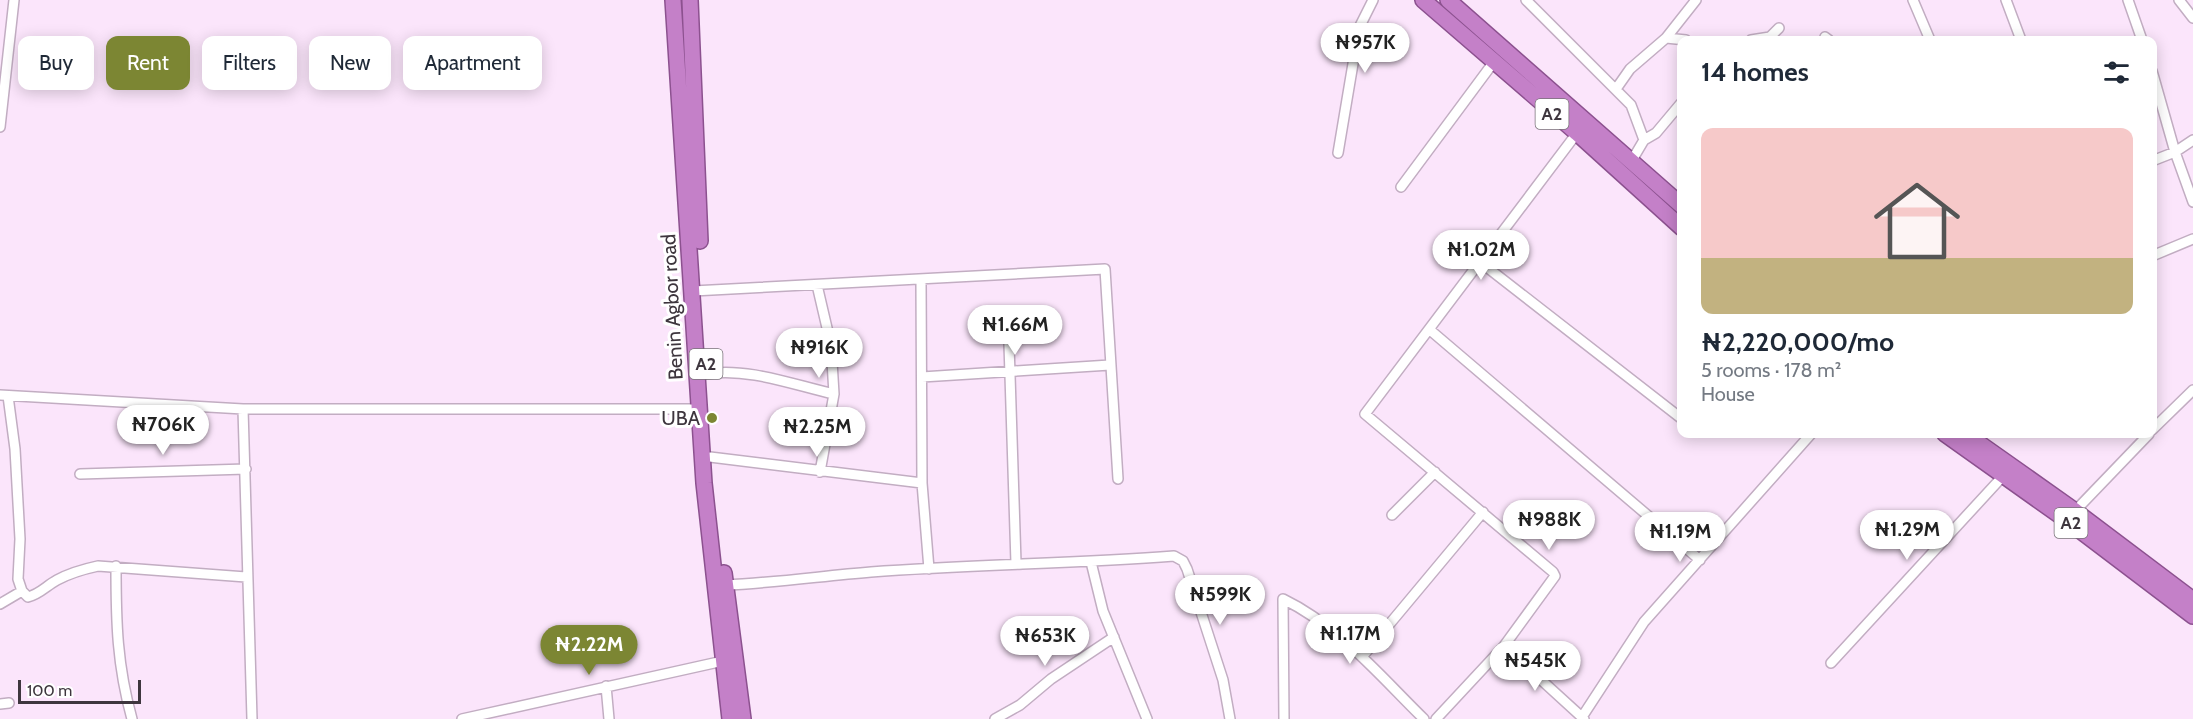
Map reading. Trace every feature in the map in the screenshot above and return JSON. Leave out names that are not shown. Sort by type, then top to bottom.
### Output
[{"type":"highway","name":"A2","points":[[1423,0],[1493,63],[1577,133],[1677,223]]},
{"type":"highway","name":"A2","points":[[1448,0],[1677,202]]},
{"type":"highway","name":"Benin Agbor road","points":[[674,2],[711,457],[743,719]]},
{"type":"highway","name":"Benin Agbor road","points":[[690,2],[699,408],[704,483],[730,719]]},
{"type":"highway","name":"A2","points":[[1951,438],[2069,522],[2193,616]]},
{"type":"highway","name":"A2","points":[[1972,438],[2075,511],[2193,600]]},
{"type":"street","points":[[0,127],[1,89],[14,0]]},
{"type":"street","points":[[1338,153],[1359,28],[1373,0]]},
{"type":"street","points":[[1526,0],[1631,105],[1644,140]]},
{"type":"street","points":[[1616,88],[1630,69],[1666,38],[1696,0]]},
{"type":"street","points":[[1913,0],[1928,36]]},
{"type":"street","points":[[2006,0],[2020,36]]},
{"type":"street","points":[[2128,0],[2141,36]]},
{"type":"street","points":[[2179,0],[2193,18]]},
{"type":"street","points":[[1771,36],[1779,28]]},
{"type":"street","points":[[1666,38],[1677,39]]},
{"type":"street","points":[[1401,187],[1493,63]]},
{"type":"street","points":[[2157,89],[2175,152],[2193,202]]},
{"type":"street","points":[[1631,162],[1644,140],[1656,133],[1677,108]]},
{"type":"street","points":[[1436,719],[1504,646],[1555,576],[1483,512],[1365,414],[1577,133]]},
{"type":"street","points":[[2157,159],[2175,152],[2193,140]]},
{"type":"street","points":[[2157,254],[2193,239]]},
{"type":"street","points":[[1479,261],[1677,415]]},
{"type":"street","points":[[698,291],[1105,269],[1118,479]]},
{"type":"street","points":[[921,280],[922,483],[929,569]]},
{"type":"street","points":[[817,285],[831,345],[834,394],[820,472]]},
{"type":"street","points":[[1430,330],[1700,560]]},
{"type":"street","points":[[1009,344],[1016,563]]},
{"type":"street","points":[[922,377],[1110,365]]},
{"type":"street","points":[[706,374],[721,372],[761,378],[834,394]]},
{"type":"street","points":[[2157,425],[2193,390]]},
{"type":"street","points":[[246,577],[98,566],[78,570],[28,597],[22,591],[18,579],[20,539],[15,449],[4,396],[243,409],[699,408]]},
{"type":"street","points":[[243,409],[246,469],[246,577],[252,719]]},
{"type":"street","points":[[1504,646],[1583,718],[1644,622],[1807,438]]},
{"type":"street","points":[[2075,511],[2145,438]]},
{"type":"street","points":[[711,457],[922,483]]},
{"type":"street","points":[[80,474],[203,468],[246,469]]},
{"type":"street","points":[[1392,515],[1435,472]]},
{"type":"street","points":[[1831,663],[2003,476]]},
{"type":"street","points":[[1362,657],[1483,512]]},
{"type":"street","points":[[725,585],[1016,563],[1091,562],[1174,556],[1182,561],[1223,680],[1230,719]]},
{"type":"street","points":[[1091,562],[1103,611],[1147,719]]},
{"type":"street","points":[[116,566],[116,629],[121,677],[132,719]]},
{"type":"street","points":[[0,604],[22,591]]},
{"type":"street","points":[[1284,719],[1283,600],[1303,609],[1362,657],[1422,718]]},
{"type":"street","points":[[994,719],[1020,705],[1051,679],[1114,636]]},
{"type":"street","points":[[462,719],[723,661]]},
{"type":"street","points":[[606,686],[609,719]]},
{"type":"place","name":"UBA","points":[[712,418]]}]
